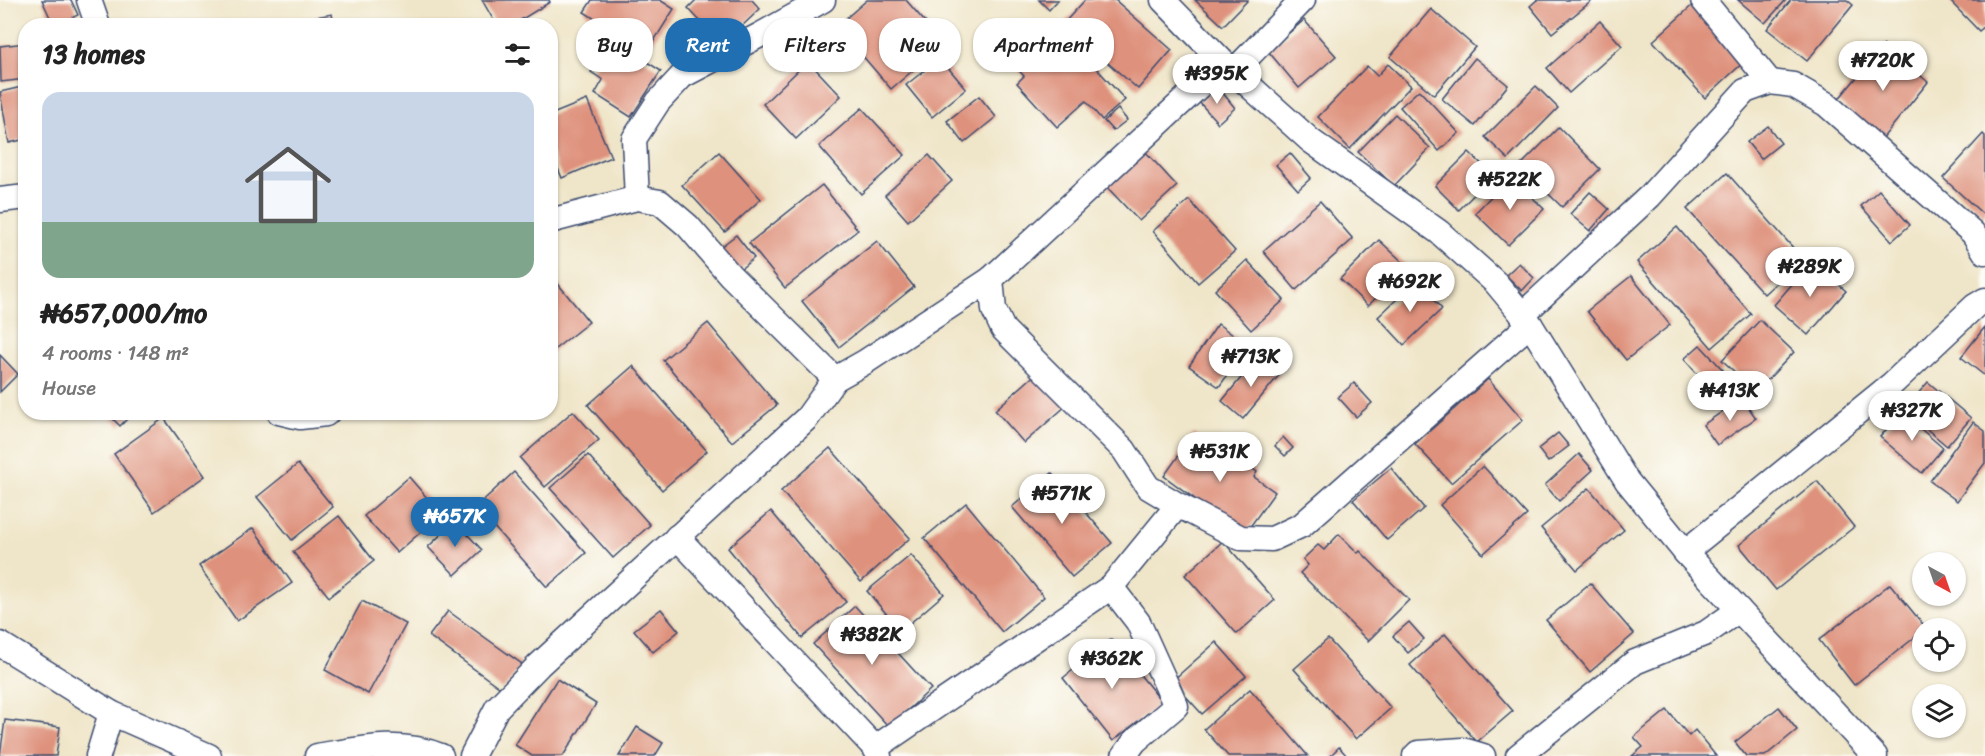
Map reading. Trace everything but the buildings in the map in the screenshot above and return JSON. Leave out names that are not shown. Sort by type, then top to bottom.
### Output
[{"type":"street","points":[[89,0],[95,18]]},
{"type":"street","points":[[637,198],[634,139],[658,102],[682,76],[823,0]]},
{"type":"street","points":[[1163,0],[1229,67],[1311,141],[1440,232],[1496,283],[1526,319],[1627,481],[1685,552],[1875,756]]},
{"type":"street","points":[[472,756],[497,708],[539,664],[807,418],[835,379],[866,362],[991,279],[1303,0]]},
{"type":"street","points":[[1703,0],[1770,82]]},
{"type":"street","points":[[991,279],[994,310],[1003,328],[1124,450],[1148,487],[1241,538],[1272,539],[1302,525],[1526,319],[1650,196],[1745,91],[1770,82],[1793,86],[1827,104],[1973,233],[1985,252]]},
{"type":"street","points":[[0,200],[18,197]]},
{"type":"street","points":[[558,219],[637,198],[660,202],[688,226],[730,275],[835,379]]},
{"type":"street","points":[[1685,552],[1892,384],[1975,306],[1985,300]]},
{"type":"street","points":[[677,537],[877,752],[1111,587],[1178,505]]},
{"type":"street","points":[[1111,587],[1138,622],[1176,706],[1135,741],[1124,756]]},
{"type":"street","points":[[1518,756],[1635,662],[1706,633],[1739,610]]},
{"type":"street","points":[[0,644],[111,712],[209,756]]},
{"type":"street","points":[[98,756],[111,712]]},
{"type":"street","points":[[317,756],[424,749],[441,756]]},
{"type":"street","points":[[1415,756],[1418,753],[1463,750],[1483,756]]}]
